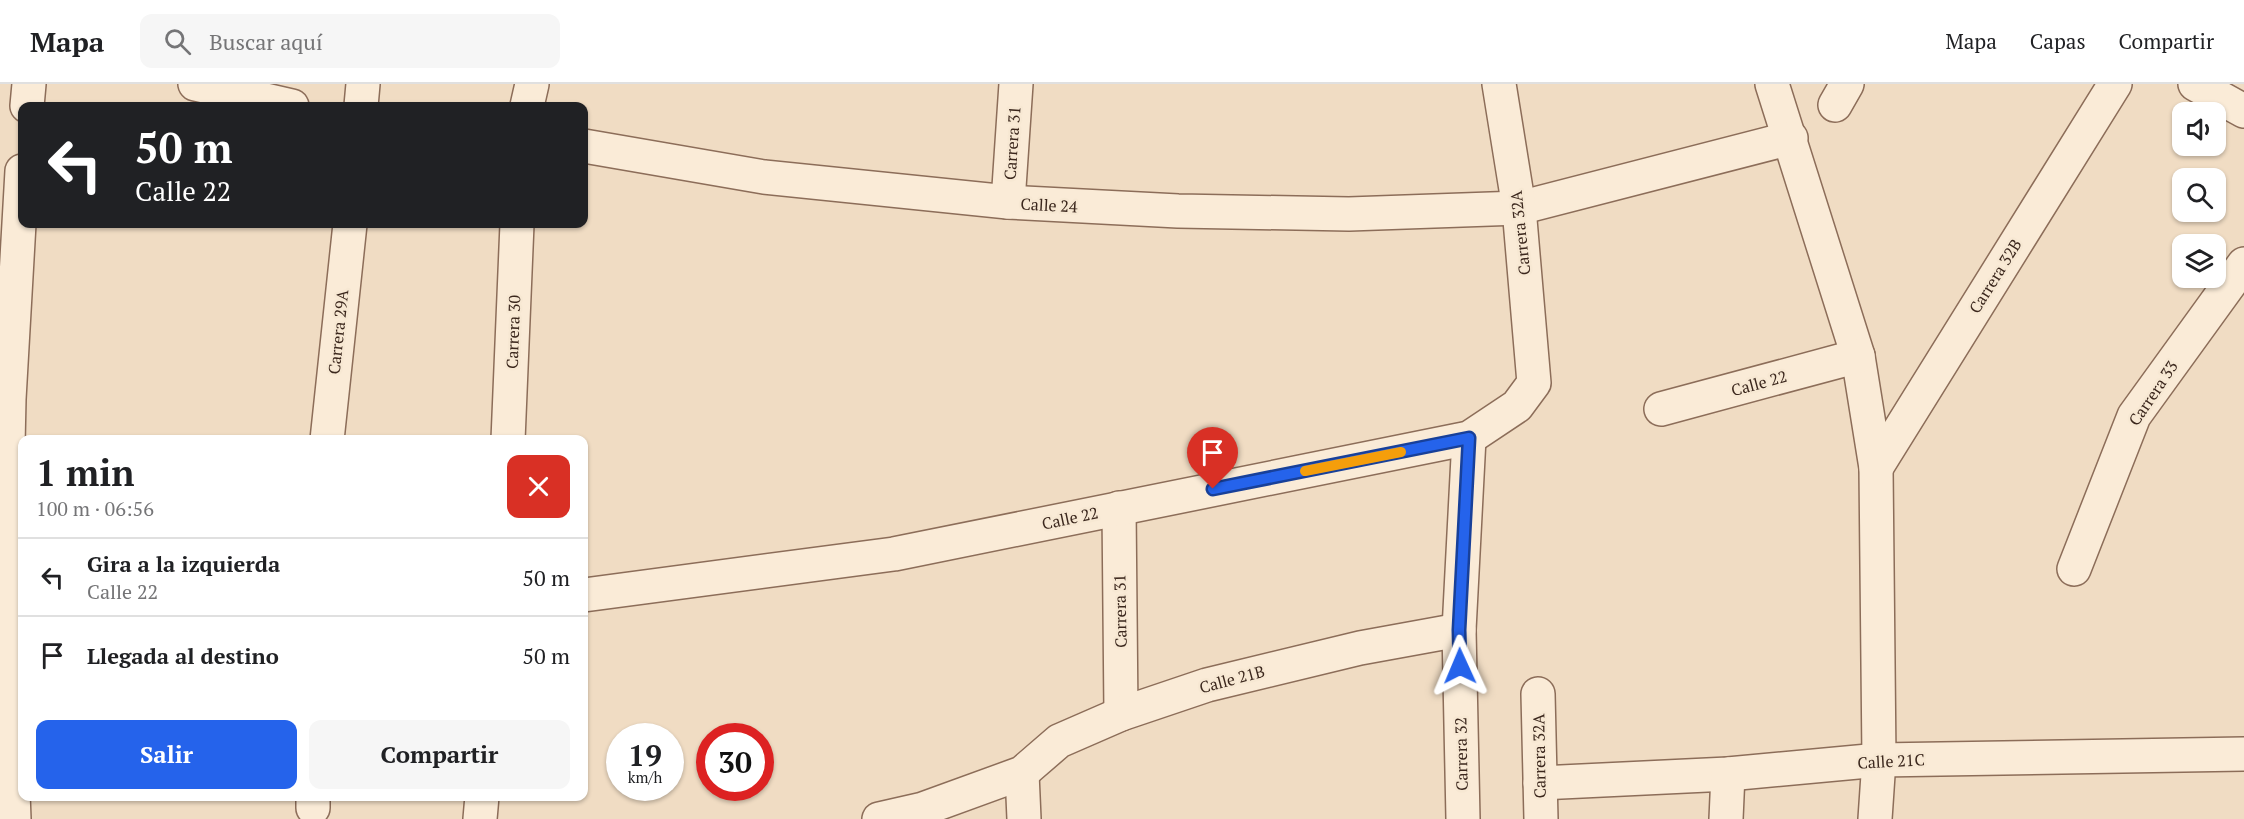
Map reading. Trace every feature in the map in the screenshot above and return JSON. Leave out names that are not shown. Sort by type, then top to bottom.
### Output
[{"type":"street","points":[[27,102],[29,84]]},
{"type":"street","points":[[195,84],[274,102]]},
{"type":"street","points":[[361,102],[363,84]]},
{"type":"street","points":[[528,102],[532,84]]},
{"type":"street","name":"Carrera 31","points":[[1008,202],[1016,84]]},
{"type":"street","name":"Carrera 32A","points":[[1499,84],[1519,208],[1534,382]]},
{"type":"street","points":[[1772,84],[1791,138],[1858,356],[1876,468],[1879,760],[1875,819]]},
{"type":"street","name":"Carrera 32B","points":[[1876,468],[2115,84]]},
{"type":"street","points":[[2195,84],[2244,111]]},
{"type":"street","name":"Calle 24","points":[[588,147],[764,177],[1008,202],[1178,211],[1315,213],[1519,208],[1791,138]]},
{"type":"street","points":[[14,819],[9,582],[9,399],[19,228]]},
{"type":"street","name":"Carrera 29A","points":[[328,435],[350,228]]},
{"type":"street","name":"Carrera 30","points":[[508,435],[517,228]]},
{"type":"street","name":"Carrera 33","points":[[2074,568],[2134,416],[2244,264]]},
{"type":"street","name":"Calle 22","points":[[1661,409],[1858,356]]},
{"type":"street","name":"Calle 22","points":[[588,594],[894,554],[1469,438],[1517,406],[1534,382]]},
{"type":"street","name":"Carrera 32","points":[[1463,819],[1459,630],[1469,438]]},
{"type":"street","name":"Carrera 31","points":[[1119,508],[1121,714]]},
{"type":"street","name":"Calle 21B","points":[[879,819],[923,809],[1022,772],[1059,741],[1121,714],[1218,682],[1360,648],[1459,630]]},
{"type":"street","name":"Carrera 32A","points":[[1538,694],[1541,819]]},
{"type":"street","name":"Calle 21C","points":[[1540,783],[1728,774],[1879,760],[2244,754]]},
{"type":"street","points":[[1022,772],[1024,819]]},
{"type":"street","points":[[1726,819],[1728,774]]},
{"type":"street","points":[[480,819],[482,801]]},
{"type":"slow traffic","points":[[1305,471],[1401,452]]},
{"type":"route","points":[[1213,489],[1469,438],[1459,630],[1460,666]]}]
